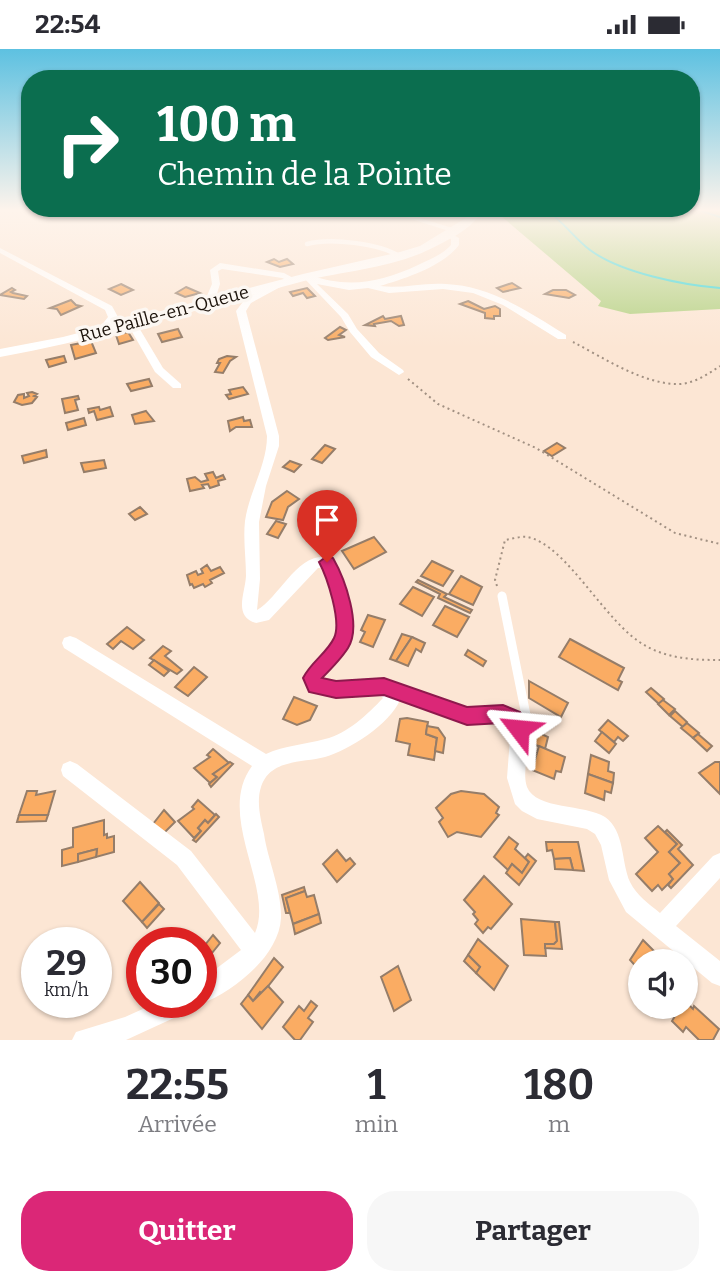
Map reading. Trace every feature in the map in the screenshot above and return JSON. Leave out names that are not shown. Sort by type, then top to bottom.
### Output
[{"type":"main road","name":"Rue Paille-en-Queue","points":[[0,353],[102,331],[397,256]]},
{"type":"street","points":[[12,256],[109,308],[113,317],[102,331]]},
{"type":"street","points":[[372,287],[442,256]]},
{"type":"street","points":[[209,303],[216,284],[214,270],[220,266],[248,269],[287,282]]},
{"type":"street","points":[[399,372],[368,347],[345,316],[312,284],[311,279],[355,289],[444,286],[471,291],[504,303],[562,337]]},
{"type":"street","points":[[287,282],[248,302],[242,311],[273,436],[273,446],[252,522],[253,579],[248,603],[250,613],[256,617],[264,615],[306,569],[324,560],[331,566],[335,577],[346,629],[341,644],[314,674],[314,683],[320,688],[336,690],[384,687],[467,716],[493,713],[513,719],[519,729],[516,779],[523,799],[540,810],[580,816],[598,823],[607,832],[625,895],[642,915],[720,975]]},
{"type":"street","points":[[132,323],[159,370],[177,386]]},
{"type":"street","points":[[70,643],[264,764]]},
{"type":"street","points":[[217,984],[235,973],[268,937],[271,913],[252,829],[249,800],[254,779],[264,764],[288,753],[329,746],[352,734],[391,701],[392,695],[384,687]]},
{"type":"street","points":[[69,770],[184,858],[256,951]]},
{"type":"street","points":[[660,928],[720,863]]},
{"type":"street","points":[[84,1040],[127,1028],[149,1018]]},
{"type":"lane","points":[[502,596],[526,715],[513,719]]},
{"type":"path","points":[[562,337],[641,374],[680,384],[706,376],[720,366]]},
{"type":"path","points":[[399,372],[438,404],[536,448],[675,533],[720,544]]},
{"type":"path","points":[[502,596],[495,580],[505,540],[527,537],[548,549],[612,619],[638,642],[666,655],[697,660],[720,660]]},
{"type":"green space","points":[[548,256],[720,256],[720,309],[630,314],[598,306],[601,301]]},
{"type":"building","points":[[274,259],[279,262],[287,259],[293,264],[280,267],[267,262]]},
{"type":"building","points":[[512,283],[520,288],[503,292],[497,288]]},
{"type":"building","points":[[121,284],[133,290],[121,295],[109,289]]},
{"type":"building","points":[[186,287],[200,293],[185,297],[176,293]]},
{"type":"building","points":[[12,288],[15,290],[11,292],[27,296],[24,299],[0,295]]},
{"type":"building","points":[[307,288],[315,296],[307,298],[303,293],[293,296],[290,292]]},
{"type":"building","points":[[553,290],[566,290],[575,295],[569,298],[545,294]]},
{"type":"building","points":[[71,300],[81,306],[61,315],[57,309],[50,308]]},
{"type":"building","points":[[468,301],[484,309],[495,306],[500,309],[500,316],[494,316],[494,319],[485,318],[485,313],[460,304]]},
{"type":"building","points":[[383,316],[385,319],[401,316],[404,325],[399,326],[391,321],[374,324],[375,326],[365,325]]},
{"type":"building","points":[[340,327],[346,330],[339,335],[345,337],[328,340],[325,338]]},
{"type":"building","points":[[178,329],[182,337],[162,342],[158,334]]},
{"type":"building","points":[[128,332],[133,340],[119,344],[116,335]]},
{"type":"building","points":[[91,341],[96,353],[75,359],[71,345]]},
{"type":"building","points":[[64,356],[66,362],[49,367],[46,360]]},
{"type":"building","points":[[236,357],[230,361],[223,373],[215,372],[220,363],[217,363],[219,359]]},
{"type":"building","points":[[149,379],[152,386],[131,391],[127,384]]},
{"type":"building","points":[[243,387],[248,394],[229,399],[226,395],[231,394],[229,390]]},
{"type":"building","points":[[27,393],[37,394],[34,396],[37,397],[32,403],[22,405],[14,402],[18,395],[24,394],[24,398],[29,396]]},
{"type":"building","points":[[78,396],[79,399],[75,400],[78,410],[65,413],[62,399]]},
{"type":"building","points":[[99,407],[100,410],[110,407],[113,416],[97,420],[94,411],[89,413],[88,409]]},
{"type":"building","points":[[146,411],[154,421],[135,424],[132,415]]},
{"type":"building","points":[[243,417],[244,421],[250,420],[252,427],[236,427],[230,431],[228,421]]},
{"type":"building","points":[[84,418],[86,425],[68,430],[66,423]]},
{"type":"building","points":[[557,443],[565,448],[552,456],[544,451]]},
{"type":"building","points":[[325,445],[335,449],[322,463],[312,459]]},
{"type":"building","points":[[46,450],[47,457],[24,463],[22,456]]},
{"type":"building","points":[[104,460],[106,468],[84,472],[81,463]]},
{"type":"building","points":[[290,461],[301,465],[294,472],[283,467]]},
{"type":"building","points":[[213,472],[216,478],[223,475],[225,479],[218,481],[219,485],[210,488],[208,484],[202,485],[204,488],[190,491],[187,479],[195,477],[201,482],[208,480],[205,474]]},
{"type":"building","points":[[287,491],[299,499],[288,507],[283,520],[266,517],[272,502]]},
{"type":"building","points":[[140,507],[147,514],[135,520],[129,514]]},
{"type":"building","points":[[276,521],[286,524],[278,538],[267,534]]},
{"type":"building","points":[[374,537],[386,552],[354,569],[342,551]]},
{"type":"building","points":[[432,561],[453,571],[443,586],[421,576]]},
{"type":"building","points":[[207,565],[211,571],[220,567],[224,573],[210,580],[212,583],[205,587],[203,584],[194,588],[187,575],[196,571],[198,575],[203,573],[201,569]]},
{"type":"building","points":[[461,576],[482,587],[473,605],[449,594]]},
{"type":"building","points":[[418,580],[447,594],[444,597],[472,610],[470,613],[438,598],[440,594],[416,582]]},
{"type":"building","points":[[413,587],[434,597],[422,616],[400,604]]},
{"type":"building","points":[[445,606],[469,617],[457,637],[433,625]]},
{"type":"building","points":[[368,615],[385,620],[373,647],[360,642],[365,632],[361,630]]},
{"type":"building","points":[[127,627],[144,640],[133,649],[121,641],[113,649],[107,644]]},
{"type":"building","points":[[402,634],[412,637],[396,661],[390,659]]},
{"type":"building","points":[[412,637],[425,643],[421,652],[416,649],[408,666],[396,661]]},
{"type":"building","points":[[570,639],[624,668],[618,680],[622,682],[618,690],[559,657]]},
{"type":"building","points":[[163,646],[171,651],[165,656],[182,670],[177,674],[150,658]]},
{"type":"building","points":[[468,650],[486,661],[483,666],[465,655]]},
{"type":"building","points":[[154,660],[169,671],[164,676],[149,665]]},
{"type":"building","points":[[194,667],[207,677],[188,696],[175,687]]},
{"type":"building","points":[[529,681],[568,703],[561,717],[529,698]]},
{"type":"building","points":[[651,688],[664,699],[659,704],[646,692]]},
{"type":"building","points":[[294,697],[317,706],[310,720],[297,725],[283,719]]},
{"type":"building","points":[[663,700],[675,709],[669,715],[658,704]]},
{"type":"building","points":[[675,711],[687,722],[683,727],[670,716]]},
{"type":"building","points":[[400,719],[428,722],[426,734],[437,738],[434,760],[408,755],[410,744],[396,741]]},
{"type":"building","points":[[608,720],[628,736],[623,741],[618,737],[614,742],[599,730]]},
{"type":"building","points":[[687,723],[699,733],[693,738],[681,728]]},
{"type":"building","points":[[427,726],[438,728],[445,738],[443,753],[435,751],[437,738],[426,734]]},
{"type":"building","points":[[535,731],[548,737],[545,749],[531,743]]},
{"type":"building","points":[[602,732],[616,744],[609,753],[595,741]]},
{"type":"building","points":[[698,734],[712,746],[707,751],[693,738]]},
{"type":"building","points":[[539,746],[565,757],[561,772],[556,771],[554,779],[532,770]]},
{"type":"building","points":[[213,749],[229,763],[213,774],[217,777],[210,783],[194,768],[210,757],[207,755]]},
{"type":"building","points":[[591,755],[609,762],[608,771],[614,773],[613,783],[588,774]]},
{"type":"building","points":[[230,762],[233,764],[211,787],[209,784],[217,777],[213,774]]},
{"type":"building","points":[[715,762],[720,762],[720,794],[699,773]]},
{"type":"building","points":[[588,774],[613,783],[611,793],[605,791],[604,800],[585,793]]},
{"type":"building","points":[[27,791],[37,791],[36,795],[55,791],[48,815],[19,815]]},
{"type":"building","points":[[461,791],[484,794],[499,807],[496,813],[499,815],[481,837],[457,832],[448,837],[439,822],[443,818],[436,808],[451,794]]},
{"type":"building","points":[[198,800],[215,815],[208,823],[205,820],[198,828],[201,831],[194,838],[178,821],[194,809],[192,807]]},
{"type":"building","points":[[164,810],[175,822],[164,833],[153,824]]},
{"type":"building","points":[[216,814],[219,817],[196,842],[193,840],[201,831],[198,828],[205,820],[208,823]]},
{"type":"building","points":[[19,815],[48,815],[46,821],[17,822]]},
{"type":"building","points":[[104,820],[104,835],[107,834],[107,838],[114,836],[114,852],[96,857],[97,849],[78,854],[78,862],[62,866],[62,850],[73,847],[73,828]]},
{"type":"building","points":[[658,826],[677,844],[669,852],[680,863],[669,874],[673,879],[662,890],[658,885],[652,891],[636,874],[658,852],[645,838]]},
{"type":"building","points":[[667,830],[682,845],[678,849],[693,865],[671,888],[668,885],[673,879],[669,874],[680,863],[669,852],[677,844],[665,832]]},
{"type":"building","points":[[509,837],[518,844],[515,849],[529,862],[522,873],[512,864],[508,870],[494,857]]},
{"type":"building","points":[[546,842],[578,842],[584,871],[573,870],[570,858],[554,859],[552,850],[547,851]]},
{"type":"building","points":[[97,849],[96,857],[78,862],[78,854]]},
{"type":"building","points":[[337,850],[346,861],[350,858],[355,864],[337,882],[323,864]]},
{"type":"building","points":[[528,854],[536,861],[519,885],[506,873],[512,864],[522,873],[529,862],[525,858]]},
{"type":"building","points":[[570,858],[573,870],[555,869],[554,859]]},
{"type":"building","points":[[484,876],[512,904],[491,929],[488,927],[483,933],[475,924],[478,920],[473,914],[475,912],[464,900]]},
{"type":"building","points":[[140,882],[159,903],[142,922],[123,901]]},
{"type":"building","points":[[304,887],[305,891],[286,898],[290,913],[286,913],[282,895]]},
{"type":"building","points":[[305,891],[307,897],[314,895],[319,914],[293,924],[286,898]]},
{"type":"building","points":[[159,904],[164,909],[148,927],[142,922]]},
{"type":"building","points":[[319,914],[321,923],[295,934],[293,924]]},
{"type":"building","points":[[521,919],[555,922],[557,941],[554,944],[545,944],[546,956],[524,955]]},
{"type":"building","points":[[555,922],[559,922],[562,949],[545,948],[545,944],[554,944],[557,941]]},
{"type":"building","points":[[478,939],[508,966],[494,990],[476,973],[480,967],[468,955]]},
{"type":"building","points":[[643,940],[652,949],[637,949]]},
{"type":"building","points":[[468,955],[480,967],[476,973],[464,961]]},
{"type":"building","points":[[274,958],[283,967],[262,994],[260,992],[253,1001],[248,995]]},
{"type":"building","points":[[398,966],[411,1000],[394,1011],[381,977]]},
{"type":"building","points":[[268,986],[283,1002],[262,1029],[241,1004],[248,995],[253,1001]]},
{"type":"building","points":[[311,1001],[317,1006],[308,1018],[313,1022],[300,1040],[295,1040],[283,1027],[299,1006],[304,1011]]},
{"type":"building","points":[[698,1010],[719,1029],[713,1040],[699,1040],[686,1027],[683,1032],[672,1021],[698,1019]]},
{"type":"waterway","points":[[600,256],[635,271],[671,281],[720,288]]},
{"type":"route","points":[[327,562],[335,577],[346,629],[341,644],[314,674],[316,686],[336,690],[384,687],[467,716],[503,714],[513,719],[519,729]]}]
